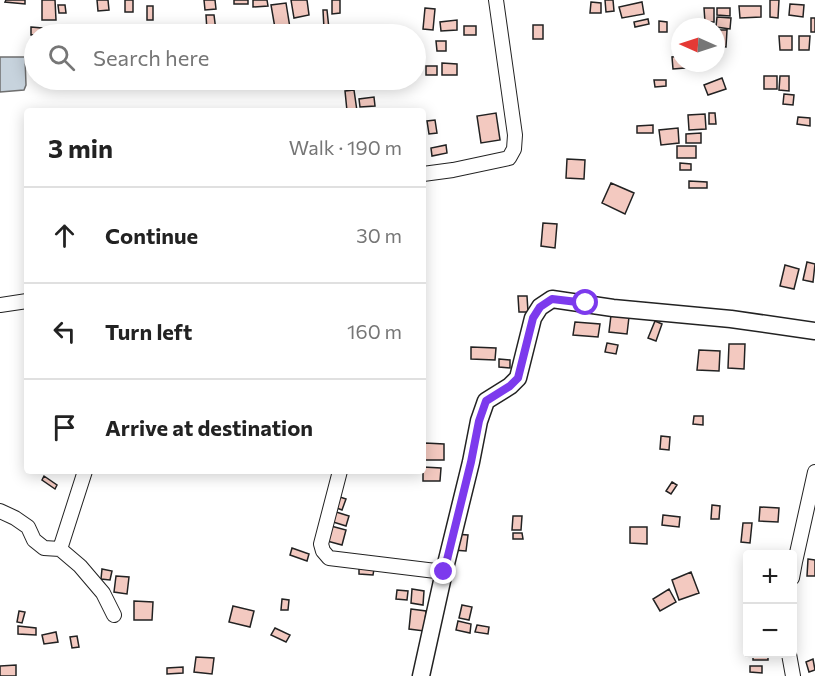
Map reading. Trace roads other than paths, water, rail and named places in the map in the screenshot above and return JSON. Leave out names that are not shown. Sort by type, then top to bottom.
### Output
[{"type":"main road","points":[[421,676],[479,421],[486,401],[510,386],[518,378],[533,318],[540,307],[552,299],[815,331]]},
{"type":"street","points":[[426,174],[509,158],[514,149],[515,135],[496,0]]},
{"type":"street","points":[[0,304],[24,301]]},
{"type":"street","points":[[797,555],[815,472]]},
{"type":"street","points":[[60,549],[84,474]]},
{"type":"street","points":[[339,474],[321,544],[329,558],[444,572]]},
{"type":"street","points":[[0,511],[27,527],[34,540],[44,548],[60,549],[80,566],[103,593],[114,615]]},
{"type":"street","points":[[790,658],[793,676]]}]
